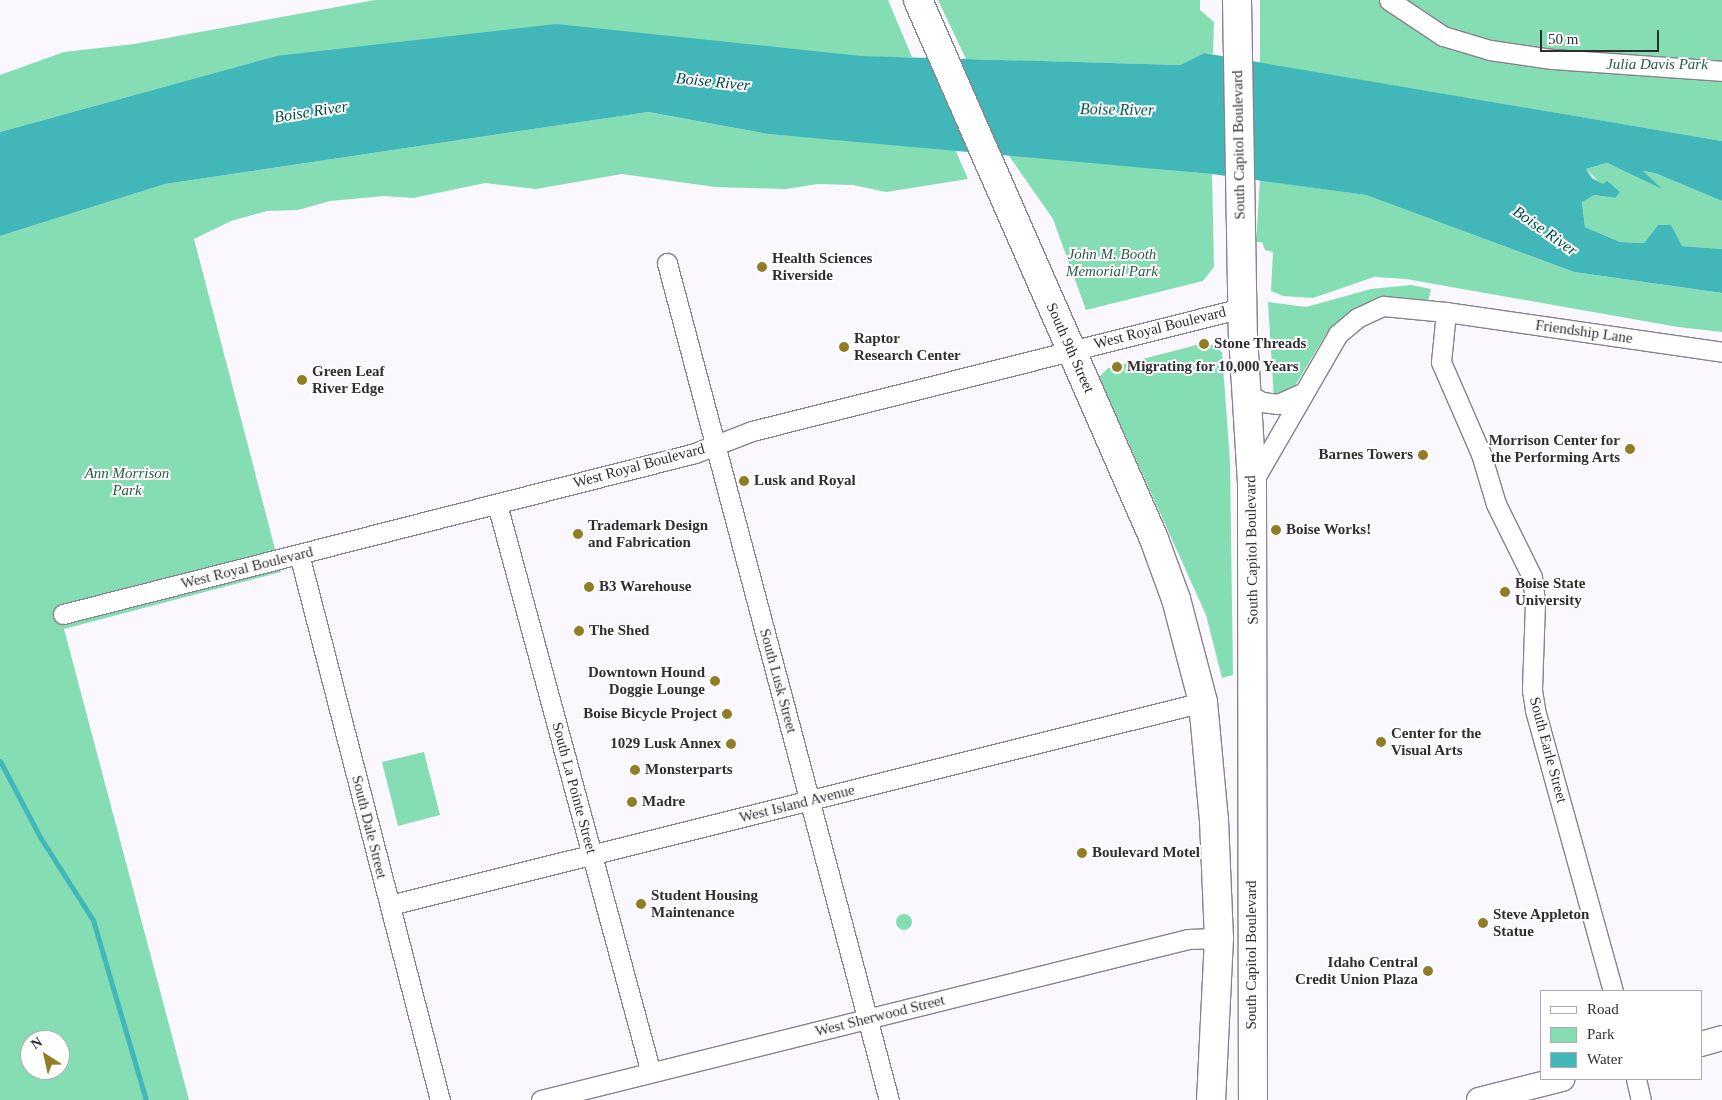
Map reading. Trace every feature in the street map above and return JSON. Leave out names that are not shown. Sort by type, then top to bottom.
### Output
[{"type":"main road","name":"South 9th Street","points":[[918,0],[1010,214],[1072,351],[1176,599],[1203,702]]},
{"type":"main road","name":"South Capitol Boulevard","points":[[1238,12],[1240,242],[1246,393],[1252,483],[1253,1100]]},
{"type":"main road","points":[[1203,702],[1214,820],[1219,938],[1212,1100]]},
{"type":"street","points":[[1388,0],[1442,36],[1490,50],[1552,60],[1722,71]]},
{"type":"street","name":"South Lusk Street","points":[[667,263],[889,1100]]},
{"type":"street","name":"Friendship Lane","points":[[1252,483],[1338,334],[1357,318],[1384,306],[1446,312],[1722,352]]},
{"type":"street","name":"West Royal Boulevard","points":[[63,614],[695,454],[715,444],[752,431],[1242,308]]},
{"type":"street","name":"South Earle Street","points":[[1446,312],[1440,362],[1481,454],[1496,504],[1532,576],[1535,603],[1532,690],[1535,710],[1613,990]]},
{"type":"street","points":[[1246,393],[1262,402],[1278,404],[1304,393]]},
{"type":"street","name":"South La Pointe Street","points":[[497,504],[651,1073]]},
{"type":"street","name":"South Dale Street","points":[[299,554],[440,1100]]},
{"type":"street","name":"West Island Avenue","points":[[390,905],[1203,702]]},
{"type":"street","name":"West Sherwood Street","points":[[541,1100],[1188,939],[1219,938]]},
{"type":"street","points":[[1702,1044],[1722,1038]]},
{"type":"street","points":[[1479,1100],[1558,1080]]},
{"type":"street","points":[[1636,1080],[1641,1100]]},
{"type":"green space","points":[[375,0],[888,0],[912,57],[276,56],[0,132],[0,75],[64,52],[134,44]]},
{"type":"green space","points":[[938,0],[1200,0],[1200,10],[1214,22],[1213,54],[1204,53],[1180,65],[966,59]]},
{"type":"green space","name":"Julia Davis Park","points":[[1260,0],[1722,0],[1722,141],[1260,63]]},
{"type":"green space","name":"Ann Morrison Park","points":[[647,112],[768,134],[955,149],[968,179],[886,192],[853,185],[818,184],[786,189],[715,187],[622,174],[536,189],[485,183],[413,198],[384,196],[330,201],[298,210],[267,211],[231,221],[194,239],[281,572],[64,629],[189,1100],[0,1100],[0,236],[165,184]]},
{"type":"green space","name":"John M. Booth Memorial Park","points":[[1007,153],[1212,174],[1214,267],[1203,281],[1086,310],[1053,219]]},
{"type":"green space","points":[[1607,163],[1660,188],[1642,171],[1655,173],[1722,201],[1722,249],[1682,246],[1658,225],[1644,243],[1620,242],[1585,227],[1582,201],[1594,195],[1615,198],[1586,169]]},
{"type":"green space","points":[[1260,180],[1366,195],[1574,272],[1722,293],[1722,332],[1678,327],[1406,279],[1374,277],[1313,298],[1283,296],[1271,291],[1273,252],[1265,250],[1262,242],[1256,242]]},
{"type":"green space","points":[[1411,285],[1431,289],[1428,302],[1371,302],[1344,316],[1326,334],[1292,391],[1274,400],[1268,302],[1306,307],[1371,289]]},
{"type":"green space","points":[[1208,342],[1222,352],[1230,461],[1233,675],[1222,678],[1206,615],[1099,377],[1108,368]]},
{"type":"green space","points":[[424,752],[440,815],[398,826],[382,762]]},
{"type":"green space","points":[[901,914],[907,914],[912,919],[910,928],[901,930],[896,925],[896,919]]},
{"type":"water","name":"Boise River","points":[[556,24],[861,56],[1180,65],[1204,53],[1722,141],[1722,201],[1655,173],[1643,171],[1662,189],[1607,163],[1586,169],[1592,178],[1603,184],[1607,181],[1620,192],[1615,198],[1594,195],[1582,202],[1585,227],[1620,242],[1644,243],[1658,225],[1671,225],[1682,246],[1722,249],[1722,293],[1574,272],[1366,195],[1212,174],[768,134],[648,112],[165,184],[0,236],[0,132],[276,56]]},
{"type":"waterway","points":[[0,761],[40,837],[93,920],[146,1100]]},
{"type":"place","name":"Health Sciences Riverside","points":[[762,267]]},
{"type":"place","name":"Stone Threads","points":[[1204,344]]},
{"type":"place","name":"Raptor Research Center","points":[[844,347]]},
{"type":"place","name":"Migrating for 10,000 Years","points":[[1117,367]]},
{"type":"place","name":"Green Leaf River Edge","points":[[302,380]]},
{"type":"place","name":"Morrison Center for the Performing Arts","points":[[1630,449]]},
{"type":"place","name":"Barnes Towers","points":[[1423,455]]},
{"type":"place","name":"Lusk and Royal","points":[[744,481]]},
{"type":"place","name":"Boise Works!","points":[[1276,530]]},
{"type":"place","name":"Trademark Design and Fabrication","points":[[578,534]]},
{"type":"place","name":"B3 Warehouse","points":[[589,587]]},
{"type":"place","name":"Boise State University","points":[[1505,592]]},
{"type":"place","name":"The Shed","points":[[579,631]]},
{"type":"place","name":"Downtown Hound Doggie Lounge","points":[[715,681]]},
{"type":"place","name":"Boise Bicycle Project","points":[[727,714]]},
{"type":"place","name":"Center for the Visual Arts","points":[[1381,742]]},
{"type":"place","name":"1029 Lusk Annex","points":[[731,744]]},
{"type":"place","name":"Monsterparts","points":[[635,770]]},
{"type":"place","name":"Madre","points":[[632,802]]},
{"type":"place","name":"Boulevard Motel","points":[[1082,853]]},
{"type":"place","name":"Student Housing Maintenance","points":[[641,904]]},
{"type":"place","name":"Steve Appleton Statue","points":[[1483,923]]},
{"type":"place","name":"Idaho Central Credit Union Plaza","points":[[1428,971]]}]
